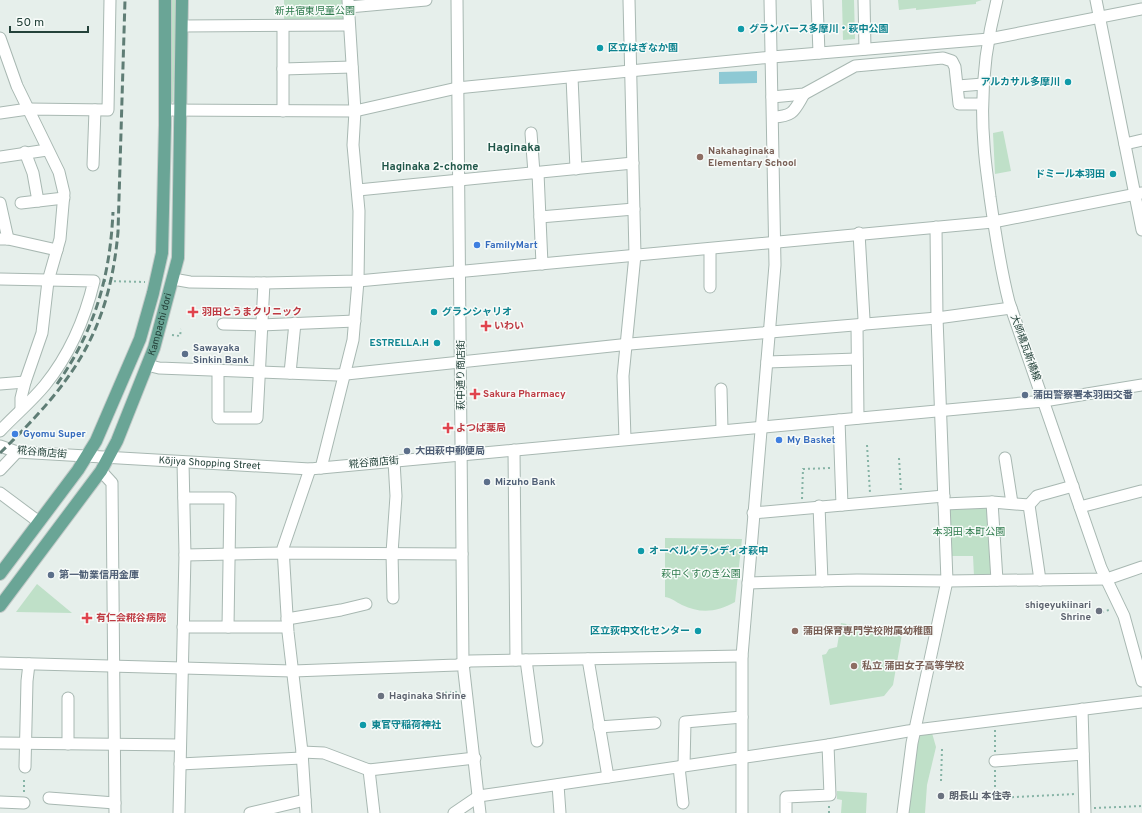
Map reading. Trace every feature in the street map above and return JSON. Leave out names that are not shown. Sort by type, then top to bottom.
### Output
[{"type":"main road","name":"Kampachi dori","points":[[1,570],[88,456],[116,398],[137,346],[154,292],[162,253],[165,110],[165,0]]},
{"type":"main road","name":"Kampachi dori","points":[[0,606],[101,470],[109,457],[117,441],[147,365],[173,279],[178,258],[182,0]]},
{"type":"street","points":[[0,113],[28,109],[108,110],[110,0]]},
{"type":"street","points":[[306,813],[302,755],[287,623],[283,548],[315,468],[345,373],[355,321],[358,281],[359,211],[354,145],[354,111],[348,4],[426,0]]},
{"type":"street","name":"萩中通り商店街","points":[[457,0],[461,362],[457,455],[462,554],[463,663],[475,758],[480,813]]},
{"type":"street","points":[[625,439],[623,376],[635,255],[629,0]]},
{"type":"street","points":[[742,813],[742,656],[760,427],[770,332],[776,241],[770,0]]},
{"type":"street","points":[[817,0],[819,53]]},
{"type":"street","points":[[864,0],[865,49]]},
{"type":"street","name":"大師橋瓦斯橋線","points":[[998,0],[989,39],[982,104],[984,146],[993,222],[1003,280],[1011,308],[1080,507],[1107,579],[1124,616],[1142,681]]},
{"type":"street","points":[[1096,0],[1125,144],[1138,193],[1142,230]]},
{"type":"street","points":[[165,110],[354,111],[457,88],[772,57],[989,39],[1142,9]]},
{"type":"street","points":[[182,26],[349,25]]},
{"type":"street","points":[[283,26],[283,111]]},
{"type":"street","points":[[0,38],[17,86],[59,172],[64,198],[60,239],[48,281],[42,333],[20,398],[21,408]]},
{"type":"street","points":[[772,97],[804,94],[855,66],[943,58],[952,61],[957,75],[959,104],[982,104]]},
{"type":"street","points":[[283,69],[352,67]]},
{"type":"street","points":[[572,77],[576,169]]},
{"type":"street","points":[[958,86],[983,84]]},
{"type":"street","points":[[773,117],[790,114],[796,110],[804,94]]},
{"type":"street","points":[[93,165],[95,110]]},
{"type":"street","points":[[531,133],[540,217],[542,264]]},
{"type":"street","points":[[1125,144],[1142,140]]},
{"type":"street","points":[[0,157],[25,152],[47,150]]},
{"type":"street","points":[[25,152],[33,173],[38,200]]},
{"type":"street","points":[[358,190],[633,163]]},
{"type":"street","points":[[173,279],[190,282],[264,283],[358,281],[710,249],[776,241],[936,226],[993,222],[1138,193]]},
{"type":"street","points":[[21,203],[64,198]]},
{"type":"street","points":[[0,204],[4,239],[57,250]]},
{"type":"street","points":[[540,217],[634,209]]},
{"type":"street","points":[[903,813],[916,730],[947,581],[937,318],[936,226]]},
{"type":"street","points":[[858,418],[857,360],[860,325],[864,319],[860,234]]},
{"type":"street","points":[[710,249],[710,287]]},
{"type":"street","points":[[0,279],[94,281],[84,319],[68,351],[44,386],[0,431]]},
{"type":"street","points":[[218,370],[218,418],[257,418],[264,283]]},
{"type":"street","points":[[147,365],[159,368],[337,375],[626,345],[937,318],[1011,308]]},
{"type":"street","points":[[223,324],[262,325],[355,321]]},
{"type":"street","points":[[290,373],[295,323]]},
{"type":"street","points":[[767,362],[857,360]]},
{"type":"street","points":[[0,384],[25,382]]},
{"type":"street","name":"糀谷商店街","points":[[315,468],[1044,401],[1142,384]]},
{"type":"street","points":[[721,389],[722,430]]},
{"type":"street","points":[[839,420],[842,505]]},
{"type":"street","name":"糀谷商店街","points":[[0,446],[17,452],[109,457]]},
{"type":"street","points":[[514,450],[521,660],[537,741]]},
{"type":"street","points":[[0,470],[17,452]]},
{"type":"street","name":"Kōjiya Shopping Street","points":[[109,457],[315,468]]},
{"type":"street","points":[[1005,458],[1012,503]]},
{"type":"street","points":[[393,598],[392,553],[396,496],[394,461]]},
{"type":"street","points":[[179,813],[185,555],[183,462]]},
{"type":"street","points":[[49,798],[115,808],[112,483],[101,470]]},
{"type":"street","points":[[1040,580],[1029,505],[1037,496],[1073,486]]},
{"type":"street","points":[[1080,507],[1141,491]]},
{"type":"street","points":[[0,493],[39,522]]},
{"type":"street","points":[[184,498],[230,498],[228,627]]},
{"type":"street","points":[[754,513],[819,506],[901,500],[944,500],[1029,505]]},
{"type":"street","points":[[992,502],[997,580]]},
{"type":"street","points":[[819,506],[822,581]]},
{"type":"street","points":[[185,555],[283,553],[462,554]]},
{"type":"street","points":[[748,583],[1107,579],[1142,567]]},
{"type":"street","points":[[183,628],[287,623],[366,604]]},
{"type":"street","points":[[0,663],[293,671],[457,665],[463,663],[521,660],[742,656]]},
{"type":"street","points":[[588,659],[608,778]]},
{"type":"street","points":[[25,767],[27,681],[29,664]]},
{"type":"street","points":[[68,698],[68,744]]},
{"type":"street","points":[[454,813],[479,796],[544,789],[558,785],[828,745],[916,730],[1142,702]]},
{"type":"street","points":[[1082,709],[1085,811]]},
{"type":"street","points":[[683,803],[681,767],[685,722],[742,717]]},
{"type":"street","points":[[599,726],[655,723]]},
{"type":"street","points":[[0,744],[180,744]]},
{"type":"street","points":[[786,813],[786,797],[830,795],[828,745]]},
{"type":"street","points":[[180,764],[324,753],[369,770],[475,758]]},
{"type":"street","points":[[995,761],[1083,754]]},
{"type":"street","points":[[369,770],[374,813]]},
{"type":"street","points":[[558,785],[560,813]]},
{"type":"street","points":[[250,813],[305,800]]},
{"type":"street","points":[[0,802],[24,803]]},
{"type":"path","points":[[94,281],[146,282]]},
{"type":"path","points":[[172,335],[180,336],[181,328]]},
{"type":"path","points":[[867,445],[870,502]]},
{"type":"path","points":[[899,458],[901,500]]},
{"type":"path","points":[[802,508],[803,469],[841,467]]},
{"type":"path","points":[[1102,612],[1112,609]]},
{"type":"path","points":[[390,696],[462,692]]},
{"type":"path","points":[[995,720],[995,798],[1084,794]]},
{"type":"path","points":[[941,781],[942,749]]},
{"type":"path","points":[[24,803],[25,767]]},
{"type":"path","points":[[1085,811],[1142,806]]},
{"type":"green space","points":[[172,0],[177,0],[173,103],[171,100]]},
{"type":"green space","name":"新井宿東児童公園","points":[[284,0],[345,0],[346,21],[284,22]]},
{"type":"green space","points":[[842,0],[854,0],[855,39],[843,40]]},
{"type":"green space","points":[[898,0],[982,0],[976,2],[976,4],[916,10],[916,8],[899,10]]},
{"type":"green space","points":[[1003,131],[1011,171],[995,174],[993,133]]},
{"type":"green space","name":"本羽田 本町公園","points":[[948,508],[989,508],[993,575],[974,576],[973,556],[949,556]]},
{"type":"green space","name":"萩中くすのき公園","points":[[665,538],[742,539],[735,602],[715,610],[702,611],[689,608],[665,597]]},
{"type":"green space","points":[[37,584],[72,613],[16,612]]},
{"type":"green space","points":[[841,623],[902,634],[893,685],[884,696],[830,705],[822,655],[826,654],[829,649],[837,647]]},
{"type":"green space","points":[[932,733],[936,747],[927,785],[925,813],[906,813],[909,783],[919,735]]},
{"type":"green space","points":[[837,791],[867,793],[866,813],[841,813],[842,800],[837,799]]},
{"type":"water","points":[[757,71],[757,83],[719,84],[719,72]]},
{"type":"railway","points":[[0,453],[47,404],[66,380],[82,355],[95,329],[106,300],[113,268],[118,232],[125,0]]},
{"type":"railway","points":[[57,384],[81,343],[91,323],[98,302],[108,259],[113,212]]},
{"type":"place","name":"グランパース多摩川・萩中公園","points":[[741,29]]},
{"type":"place","name":"区立はぎなか園","points":[[600,48]]},
{"type":"place","name":"アルカサル多摩川","points":[[1068,82]]},
{"type":"place","name":"Nakahaginaka Elementary School","points":[[700,157]]},
{"type":"place","name":"ドミール本羽田","points":[[1113,174]]},
{"type":"place","name":"FamilyMart","points":[[477,245]]},
{"type":"place","name":"羽田とうまクリニック","points":[[193,312]]},
{"type":"place","name":"グランシャリオ","points":[[434,312]]},
{"type":"place","name":"いわい","points":[[486,326]]},
{"type":"place","name":"ESTRELLA.H","points":[[437,343]]},
{"type":"place","name":"Sawayaka Sinkin Bank","points":[[185,354]]},
{"type":"place","name":"Sakura Pharmacy","points":[[475,394]]},
{"type":"place","name":"蒲田警察署本羽田交番","points":[[1025,395]]},
{"type":"place","name":"よつば薬局","points":[[448,428]]},
{"type":"place","name":"Gyomu Super","points":[[15,434]]},
{"type":"place","name":"My Basket","points":[[779,440]]},
{"type":"place","name":"大田萩中郵便局","points":[[407,451]]},
{"type":"place","name":"Mizuho Bank","points":[[487,482]]},
{"type":"place","name":"オーベルグランディオ萩中","points":[[641,551]]},
{"type":"place","name":"第一勧業信用金庫","points":[[51,575]]},
{"type":"place","name":"shigeyukiinari Shrine","points":[[1099,611]]},
{"type":"place","name":"有仁会糀谷病院","points":[[87,618]]},
{"type":"place","name":"区立荻中文化センター","points":[[698,631]]},
{"type":"place","name":"蒲田保育専門学校附属幼稚園","points":[[795,631]]},
{"type":"place","name":"私立 蒲田女子高等学校","points":[[854,666]]},
{"type":"place","name":"Haginaka Shrine","points":[[381,696]]},
{"type":"place","name":"東官守稲荷神社","points":[[363,725]]},
{"type":"place","name":"朗長山 本住寺","points":[[941,796]]},
{"type":"district","name":"Haginaka","points":[[514,148]]},
{"type":"district","name":"Haginaka 2-chome","points":[[430,167]]}]
